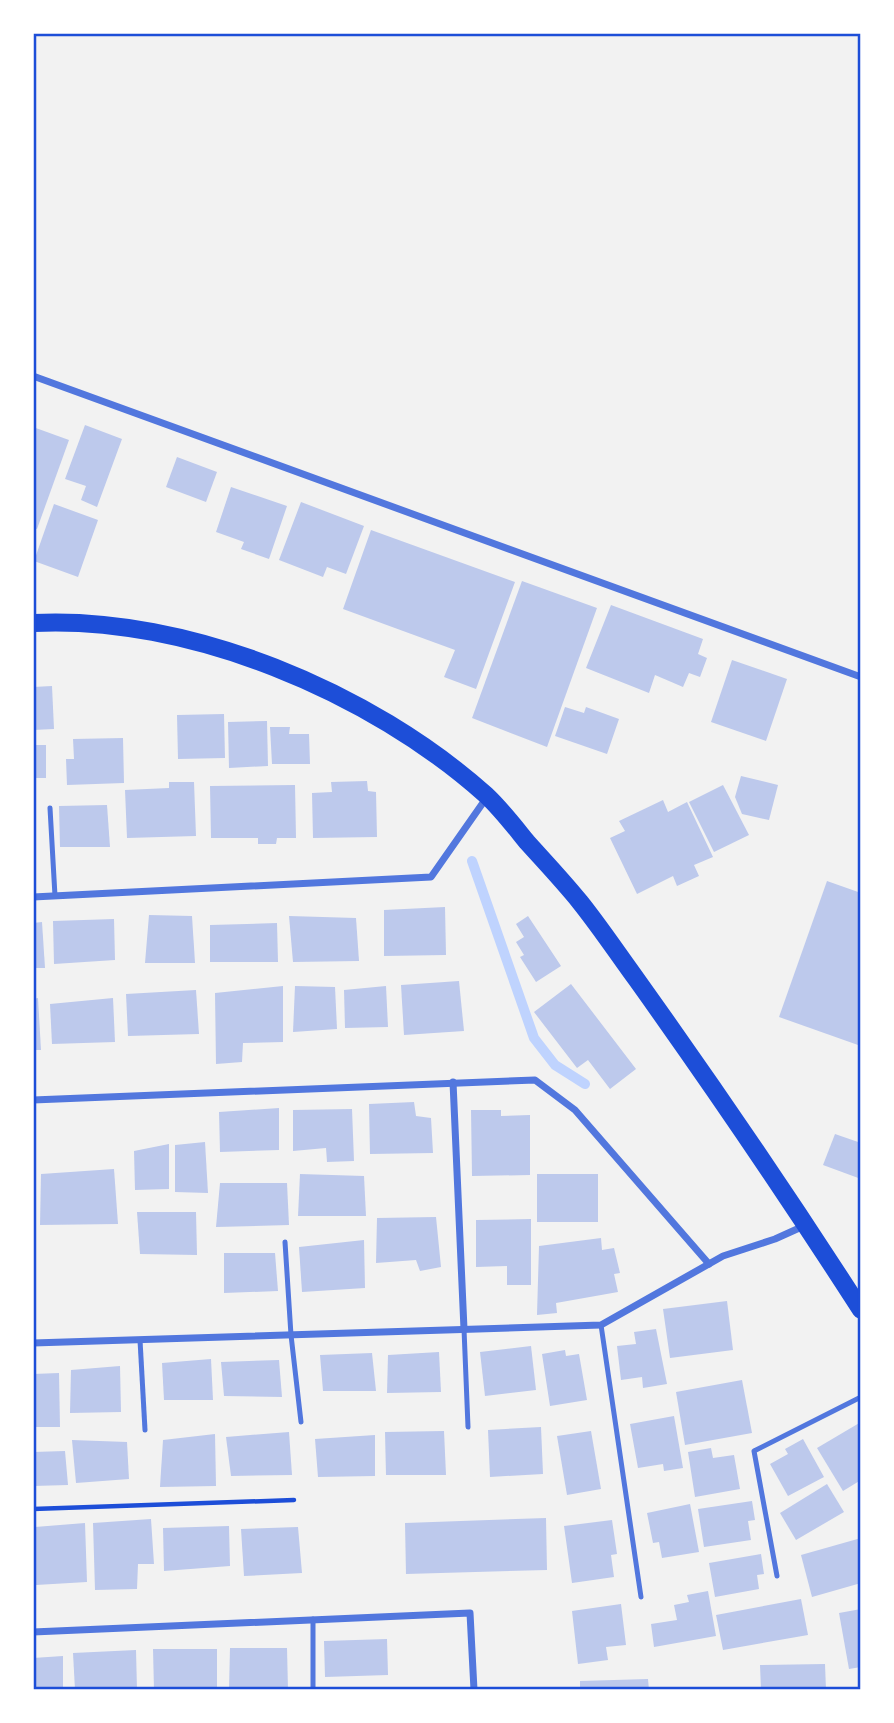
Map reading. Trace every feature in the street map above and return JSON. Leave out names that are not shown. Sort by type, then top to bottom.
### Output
[{"type":"main road","points":[[33,623],[71,621],[132,628],[234,652],[271,666],[346,699],[450,766],[488,797],[581,903],[806,1225],[861,1310]]},
{"type":"street","points":[[33,376],[861,677]]},
{"type":"street","points":[[33,897],[431,877],[488,797]]},
{"type":"street","points":[[33,1100],[535,1080],[575,1110],[709,1264]]},
{"type":"street","points":[[453,1082],[464,1329]]},
{"type":"street","points":[[33,1343],[601,1325],[723,1256],[775,1239],[806,1225]]},
{"type":"street","points":[[33,1632],[470,1613],[474,1690]]},
{"type":"lane","points":[[50,808],[55,896]]},
{"type":"lane","points":[[285,1242],[301,1422]]},
{"type":"lane","points":[[601,1325],[642,1598]]},
{"type":"lane","points":[[464,1329],[468,1427]]},
{"type":"lane","points":[[140,1340],[145,1430]]},
{"type":"lane","points":[[777,1576],[754,1451],[861,1397]]},
{"type":"lane","points":[[313,1619],[313,1690]]},
{"type":"path","points":[[33,1509],[294,1500]]},
{"type":"building","points":[[85,425],[122,439],[97,507],[81,500],[86,486],[65,479]]},
{"type":"building","points":[[33,427],[69,440],[37,529],[33,528]]},
{"type":"building","points":[[177,457],[217,472],[206,502],[166,487]]},
{"type":"building","points":[[231,487],[287,506],[269,559],[241,549],[244,542],[216,532]]},
{"type":"building","points":[[301,502],[364,526],[346,574],[327,567],[323,577],[279,560]]},
{"type":"building","points":[[54,504],[98,520],[78,577],[34,561]]},
{"type":"building","points":[[371,530],[515,582],[476,689],[444,677],[455,650],[343,609]]},
{"type":"building","points":[[522,581],[597,608],[547,747],[472,718]]},
{"type":"building","points":[[611,605],[703,639],[698,654],[707,658],[700,677],[689,673],[683,687],[655,675],[649,693],[586,668]]},
{"type":"building","points":[[732,660],[787,679],[766,741],[711,722]]},
{"type":"building","points":[[52,686],[54,729],[33,730],[33,687]]},
{"type":"building","points":[[565,707],[584,713],[586,707],[619,719],[607,754],[555,736]]},
{"type":"building","points":[[224,714],[225,758],[178,759],[177,715]]},
{"type":"building","points":[[267,721],[268,766],[229,768],[228,722]]},
{"type":"building","points":[[270,727],[290,727],[289,734],[309,734],[310,764],[272,764]]},
{"type":"building","points":[[123,738],[124,783],[67,785],[66,759],[74,759],[73,739]]},
{"type":"building","points":[[33,745],[46,745],[46,778],[33,778]]},
{"type":"building","points":[[741,776],[778,785],[769,820],[742,814],[735,797]]},
{"type":"building","points":[[367,781],[368,791],[376,792],[377,837],[313,838],[312,793],[332,792],[331,782]]},
{"type":"building","points":[[169,782],[194,782],[196,836],[127,838],[125,790],[169,788]]},
{"type":"building","points":[[295,785],[296,838],[277,838],[276,844],[258,844],[258,838],[211,838],[210,786]]},
{"type":"building","points":[[723,785],[749,835],[714,852],[689,802]]},
{"type":"building","points":[[663,800],[668,812],[687,802],[713,857],[694,865],[699,876],[677,886],[673,876],[637,894],[610,838],[625,831],[619,821]]},
{"type":"building","points":[[107,805],[110,847],[60,847],[59,806]]},
{"type":"building","points":[[827,881],[861,893],[861,1036],[858,1045],[779,1017]]},
{"type":"building","points":[[445,907],[446,955],[384,956],[384,910]]},
{"type":"building","points":[[149,915],[192,916],[195,963],[145,963]]},
{"type":"building","points":[[289,916],[356,918],[359,961],[293,962]]},
{"type":"building","points":[[528,916],[561,966],[536,982],[520,957],[524,955],[516,942],[524,937],[516,924]]},
{"type":"building","points":[[114,919],[115,960],[54,964],[53,921]]},
{"type":"building","points":[[42,922],[45,968],[33,968],[33,923]]},
{"type":"building","points":[[277,923],[278,962],[210,962],[210,925]]},
{"type":"building","points":[[459,981],[464,1031],[404,1035],[401,985]]},
{"type":"building","points":[[571,984],[636,1069],[610,1089],[588,1060],[577,1068],[534,1012]]},
{"type":"building","points":[[283,986],[283,1042],[243,1043],[242,1062],[216,1064],[215,993]]},
{"type":"building","points":[[295,986],[335,987],[337,1029],[293,1032]]},
{"type":"building","points":[[386,986],[388,1027],[345,1028],[344,990]]},
{"type":"building","points":[[196,990],[199,1034],[128,1036],[126,994]]},
{"type":"building","points":[[38,998],[41,1050],[33,1050],[33,999]]},
{"type":"building","points":[[113,998],[115,1042],[52,1044],[50,1004]]},
{"type":"building","points":[[414,1102],[416,1116],[431,1118],[433,1153],[370,1154],[369,1104]]},
{"type":"building","points":[[279,1108],[279,1150],[220,1152],[219,1112]]},
{"type":"building","points":[[352,1109],[354,1161],[327,1162],[326,1148],[293,1151],[293,1110]]},
{"type":"building","points":[[471,1110],[501,1110],[501,1116],[530,1115],[530,1175],[472,1176]]},
{"type":"building","points":[[835,1134],[861,1143],[861,1179],[823,1165]]},
{"type":"building","points":[[205,1142],[208,1193],[175,1192],[175,1145]]},
{"type":"building","points":[[169,1144],[169,1189],[135,1190],[134,1151]]},
{"type":"building","points":[[114,1169],[118,1224],[40,1225],[41,1174]]},
{"type":"building","points":[[300,1174],[364,1176],[366,1216],[298,1216]]},
{"type":"building","points":[[537,1174],[598,1174],[598,1222],[537,1222]]},
{"type":"building","points":[[220,1183],[287,1183],[289,1225],[216,1227]]},
{"type":"building","points":[[137,1212],[196,1212],[197,1255],[140,1254]]},
{"type":"building","points":[[436,1217],[441,1267],[420,1271],[416,1260],[376,1263],[377,1218]]},
{"type":"building","points":[[531,1219],[531,1285],[507,1285],[507,1266],[476,1267],[476,1220]]},
{"type":"building","points":[[601,1238],[602,1250],[614,1248],[620,1273],[614,1274],[618,1292],[556,1303],[557,1313],[537,1315],[539,1246]]},
{"type":"building","points":[[364,1240],[365,1288],[302,1292],[299,1247]]},
{"type":"building","points":[[224,1253],[275,1253],[278,1291],[224,1293]]},
{"type":"building","points":[[727,1301],[733,1350],[670,1358],[663,1309]]},
{"type":"building","points":[[656,1329],[667,1384],[643,1388],[642,1377],[621,1380],[617,1346],[636,1344],[634,1332]]},
{"type":"building","points":[[531,1346],[536,1390],[485,1396],[480,1352]]},
{"type":"building","points":[[565,1350],[566,1356],[579,1354],[587,1400],[550,1406],[542,1354]]},
{"type":"building","points":[[439,1352],[441,1392],[387,1393],[388,1355]]},
{"type":"building","points":[[372,1353],[376,1391],[323,1391],[320,1355]]},
{"type":"building","points":[[211,1359],[213,1400],[164,1400],[162,1363]]},
{"type":"building","points":[[279,1360],[282,1397],[224,1396],[221,1362]]},
{"type":"building","points":[[120,1366],[121,1412],[70,1413],[71,1370]]},
{"type":"building","points":[[59,1373],[60,1427],[33,1427],[33,1374]]},
{"type":"building","points":[[742,1380],[752,1433],[685,1445],[676,1392]]},
{"type":"building","points":[[674,1416],[683,1468],[664,1471],[663,1464],[638,1468],[630,1424]]},
{"type":"building","points":[[861,1422],[861,1480],[843,1491],[817,1448]]},
{"type":"building","points":[[541,1427],[543,1474],[490,1477],[488,1430]]},
{"type":"building","points":[[444,1431],[446,1475],[386,1475],[385,1432]]},
{"type":"building","points":[[591,1431],[601,1489],[567,1495],[557,1436]]},
{"type":"building","points":[[289,1432],[292,1475],[231,1476],[226,1437]]},
{"type":"building","points":[[215,1434],[216,1486],[160,1487],[163,1440]]},
{"type":"building","points":[[375,1435],[375,1476],[318,1477],[315,1439]]},
{"type":"building","points":[[803,1439],[824,1477],[788,1496],[770,1464],[788,1454],[785,1449]]},
{"type":"building","points":[[72,1440],[127,1442],[129,1479],[76,1483]]},
{"type":"building","points":[[711,1448],[713,1458],[734,1455],[740,1489],[695,1497],[688,1452]]},
{"type":"building","points":[[65,1451],[68,1485],[33,1486],[33,1452]]},
{"type":"building","points":[[827,1484],[844,1512],[796,1540],[780,1513]]},
{"type":"building","points":[[752,1501],[755,1520],[748,1521],[751,1540],[704,1547],[698,1509]]},
{"type":"building","points":[[690,1504],[699,1552],[662,1558],[659,1542],[653,1543],[647,1513]]},
{"type":"building","points":[[546,1518],[547,1570],[406,1574],[405,1523]]},
{"type":"building","points":[[151,1519],[154,1564],[138,1564],[137,1589],[95,1590],[93,1523]]},
{"type":"building","points":[[612,1520],[617,1554],[611,1555],[614,1577],[572,1583],[564,1526]]},
{"type":"building","points":[[85,1523],[87,1582],[36,1585],[35,1527]]},
{"type":"building","points":[[229,1526],[230,1566],[164,1571],[163,1528]]},
{"type":"building","points":[[298,1527],[302,1573],[244,1576],[241,1529]]},
{"type":"building","points":[[861,1538],[861,1583],[812,1597],[801,1555]]},
{"type":"building","points":[[761,1554],[764,1574],[757,1575],[759,1589],[715,1597],[709,1563]]},
{"type":"building","points":[[708,1591],[716,1636],[654,1647],[651,1624],[677,1620],[674,1605],[689,1602],[687,1595]]},
{"type":"building","points":[[801,1599],[808,1635],[723,1650],[716,1615]]},
{"type":"building","points":[[621,1604],[626,1645],[606,1647],[608,1660],[578,1664],[572,1611]]},
{"type":"building","points":[[861,1609],[861,1667],[849,1669],[839,1613]]},
{"type":"building","points":[[387,1639],[388,1675],[325,1677],[324,1641]]},
{"type":"building","points":[[230,1648],[287,1648],[288,1690],[229,1690]]},
{"type":"building","points":[[153,1649],[217,1649],[217,1690],[154,1690]]},
{"type":"building","points":[[136,1650],[137,1690],[75,1690],[73,1653]]},
{"type":"building","points":[[63,1656],[63,1690],[33,1690],[33,1658]]},
{"type":"building","points":[[825,1664],[826,1690],[761,1690],[760,1665]]},
{"type":"building","points":[[648,1679],[649,1690],[580,1690],[580,1681]]},
{"type":"waterway","points":[[472,861],[534,1038],[555,1065],[585,1084]]}]
